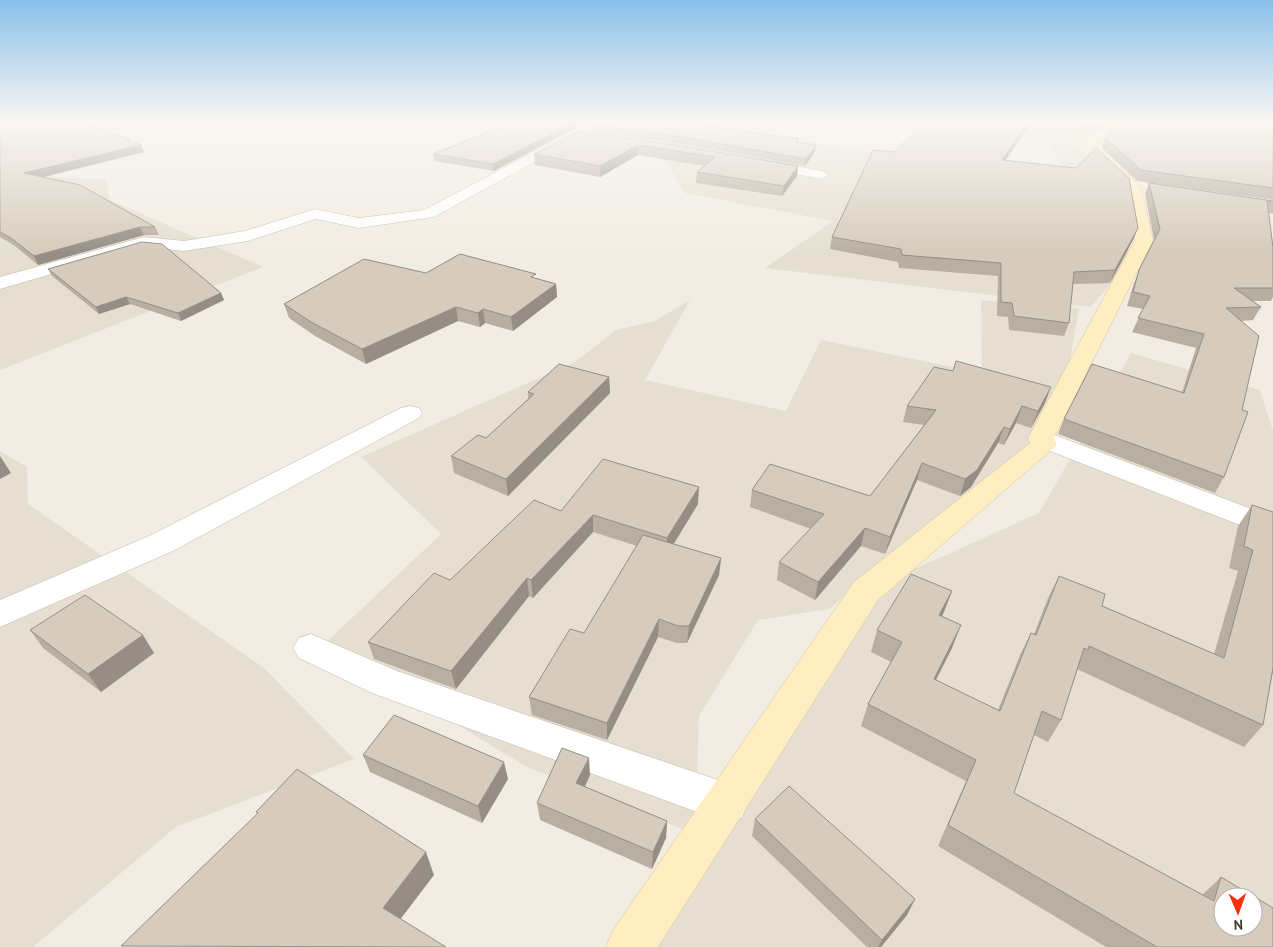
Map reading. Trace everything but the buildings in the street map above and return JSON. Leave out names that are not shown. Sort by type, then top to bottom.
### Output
[{"type":"street","points":[[0,283],[144,242],[184,246],[248,236],[315,214],[359,223],[428,214],[518,165]]},
{"type":"street","points":[[766,165],[822,175]]},
{"type":"street","points":[[1041,438],[1144,240],[1142,189],[1113,165]]},
{"type":"street","points":[[0,614],[162,543],[410,412]]},
{"type":"street","points":[[1041,438],[1273,528]]},
{"type":"street","points":[[630,947],[866,591],[1044,445],[1041,438]]},
{"type":"street","points":[[311,648],[385,682],[727,803]]},
{"type":"shaded area","points":[[668,165],[1029,165],[1063,168],[1061,165],[1101,165],[1128,186],[1132,225],[1125,267],[1091,307],[765,268],[833,221],[685,193]]},
{"type":"shaded area","points":[[37,176],[106,179],[110,200],[263,267],[0,370],[0,183]]},
{"type":"shaded area","points":[[690,300],[645,380],[786,411],[821,340],[982,373],[981,300],[1079,309],[1068,371],[1049,424],[977,499],[954,504],[829,609],[758,620],[699,716],[695,834],[527,767],[409,695],[320,648],[441,534],[361,457],[575,362],[616,330],[655,321]]},
{"type":"shaded area","points":[[1131,353],[1260,390],[1273,431],[1273,947],[631,947],[888,581],[1039,513]]},
{"type":"shaded area","points":[[0,451],[27,467],[28,504],[264,668],[354,759],[176,827],[33,947],[0,947]]}]
